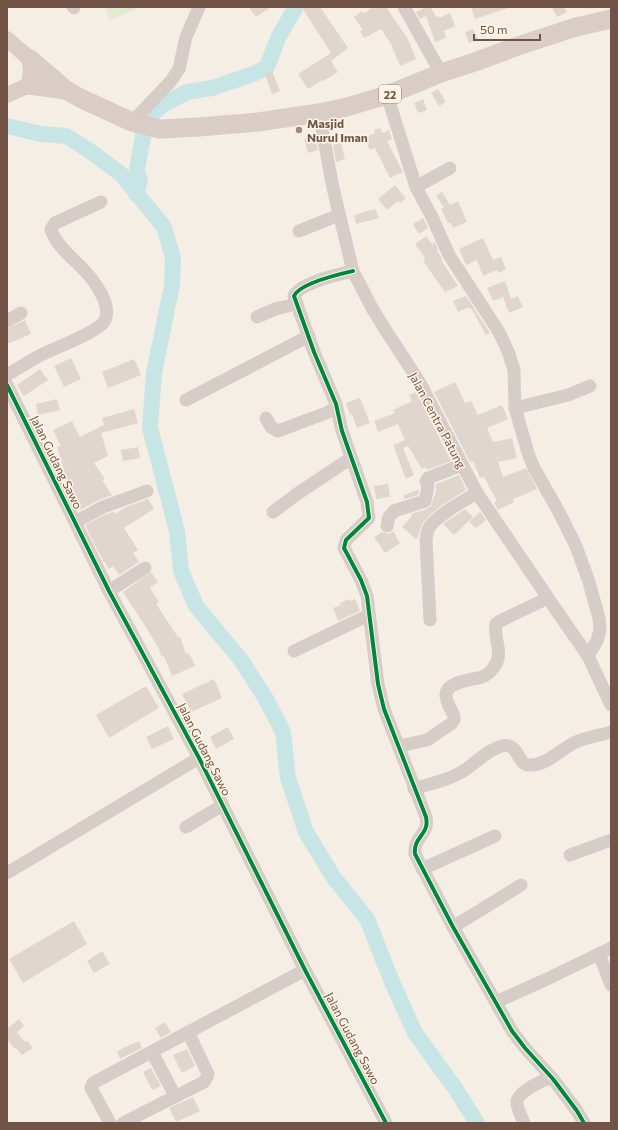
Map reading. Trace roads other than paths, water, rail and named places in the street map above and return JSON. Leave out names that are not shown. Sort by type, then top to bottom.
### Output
[{"type":"highway","name":"22","points":[[30,59],[66,90],[80,98],[136,123],[160,129],[258,122],[319,113],[347,107],[387,95],[441,73],[544,37],[611,19]]},
{"type":"highway","name":"22","points":[[29,85],[66,90]]},
{"type":"main road","points":[[7,39],[30,59],[31,71],[29,85],[7,95]]},
{"type":"street","points":[[136,123],[172,81],[179,70],[186,37],[200,7]]},
{"type":"street","points":[[404,7],[441,73]]},
{"type":"street","points":[[387,95],[416,187],[432,217],[449,255],[499,332],[508,350],[514,370],[515,408],[534,468],[576,546],[589,582],[600,630],[597,641],[588,656]]},
{"type":"street","name":"Jalan Centra Patung","points":[[319,113],[333,188],[353,271],[375,314],[420,383],[477,493],[588,656],[611,705]]},
{"type":"street","points":[[416,187],[450,168]]},
{"type":"street","points":[[7,375],[39,356],[92,331],[104,321],[107,312],[98,288],[86,272],[56,240],[51,229],[55,223],[101,202]]},
{"type":"street","points":[[299,231],[339,215]]},
{"type":"street","points":[[353,271],[328,276],[299,290],[294,296],[336,408],[342,431],[367,502],[369,518],[346,540],[344,548],[361,580],[366,596],[378,684],[384,709],[427,823],[424,832],[414,846],[414,854],[512,1032],[551,1077],[577,1111],[584,1123]]},
{"type":"street","points":[[257,317],[276,309],[297,304]]},
{"type":"street","points":[[7,321],[21,313]]},
{"type":"street","points":[[186,400],[309,336]]},
{"type":"street","name":"Jalan Gudang Sawo","points":[[7,385],[109,591],[199,758],[305,970],[386,1123]]},
{"type":"street","points":[[515,408],[568,395],[590,386]]},
{"type":"street","points":[[266,418],[270,426],[278,431],[336,408]]},
{"type":"street","points":[[274,512],[313,483],[351,458]]},
{"type":"street","points":[[387,526],[394,511],[425,501],[428,486],[427,479],[462,465]]},
{"type":"street","points":[[75,522],[103,507],[147,491]]},
{"type":"street","points":[[430,620],[426,540],[427,532],[431,525],[442,516],[477,493]]},
{"type":"street","points":[[109,591],[145,568]]},
{"type":"street","points":[[399,746],[427,740],[452,723],[454,716],[446,697],[447,692],[456,683],[483,677],[495,666],[499,651],[496,624],[548,598]]},
{"type":"street","points":[[294,651],[369,615]]},
{"type":"street","points":[[414,789],[458,775],[492,749],[504,745],[516,751],[523,763],[527,766],[546,760],[578,742],[611,732]]},
{"type":"street","points":[[7,873],[199,758]]},
{"type":"street","points":[[186,828],[223,805]]},
{"type":"street","points":[[422,869],[495,836]]},
{"type":"street","points":[[570,855],[611,840]]},
{"type":"street","points":[[453,927],[521,885]]},
{"type":"street","points":[[496,1002],[611,948]]},
{"type":"street","points":[[599,954],[611,985]]},
{"type":"street","points":[[110,1123],[92,1088],[93,1083],[305,970]]},
{"type":"street","points":[[123,1123],[204,1082],[208,1074],[188,1032]]},
{"type":"street","points":[[152,1052],[175,1096]]},
{"type":"street","points":[[524,1123],[517,1105],[518,1099],[528,1089],[551,1077]]},
{"type":"waterway","points":[[136,194],[140,180],[137,171],[143,136],[153,113],[161,106],[187,92],[212,88],[256,73],[267,67],[279,36],[296,7]]},
{"type":"waterway","points":[[7,126],[41,134],[66,136],[87,149],[121,174],[164,227],[173,258],[172,285],[154,373],[150,428],[177,531],[181,571],[196,606],[241,660],[266,699],[283,732],[288,778],[306,832],[334,878],[367,919],[392,982],[415,1033],[455,1088],[477,1123]]},
{"type":"place","name":"Masjid Nurul Iman","points":[[299,130]]}]
